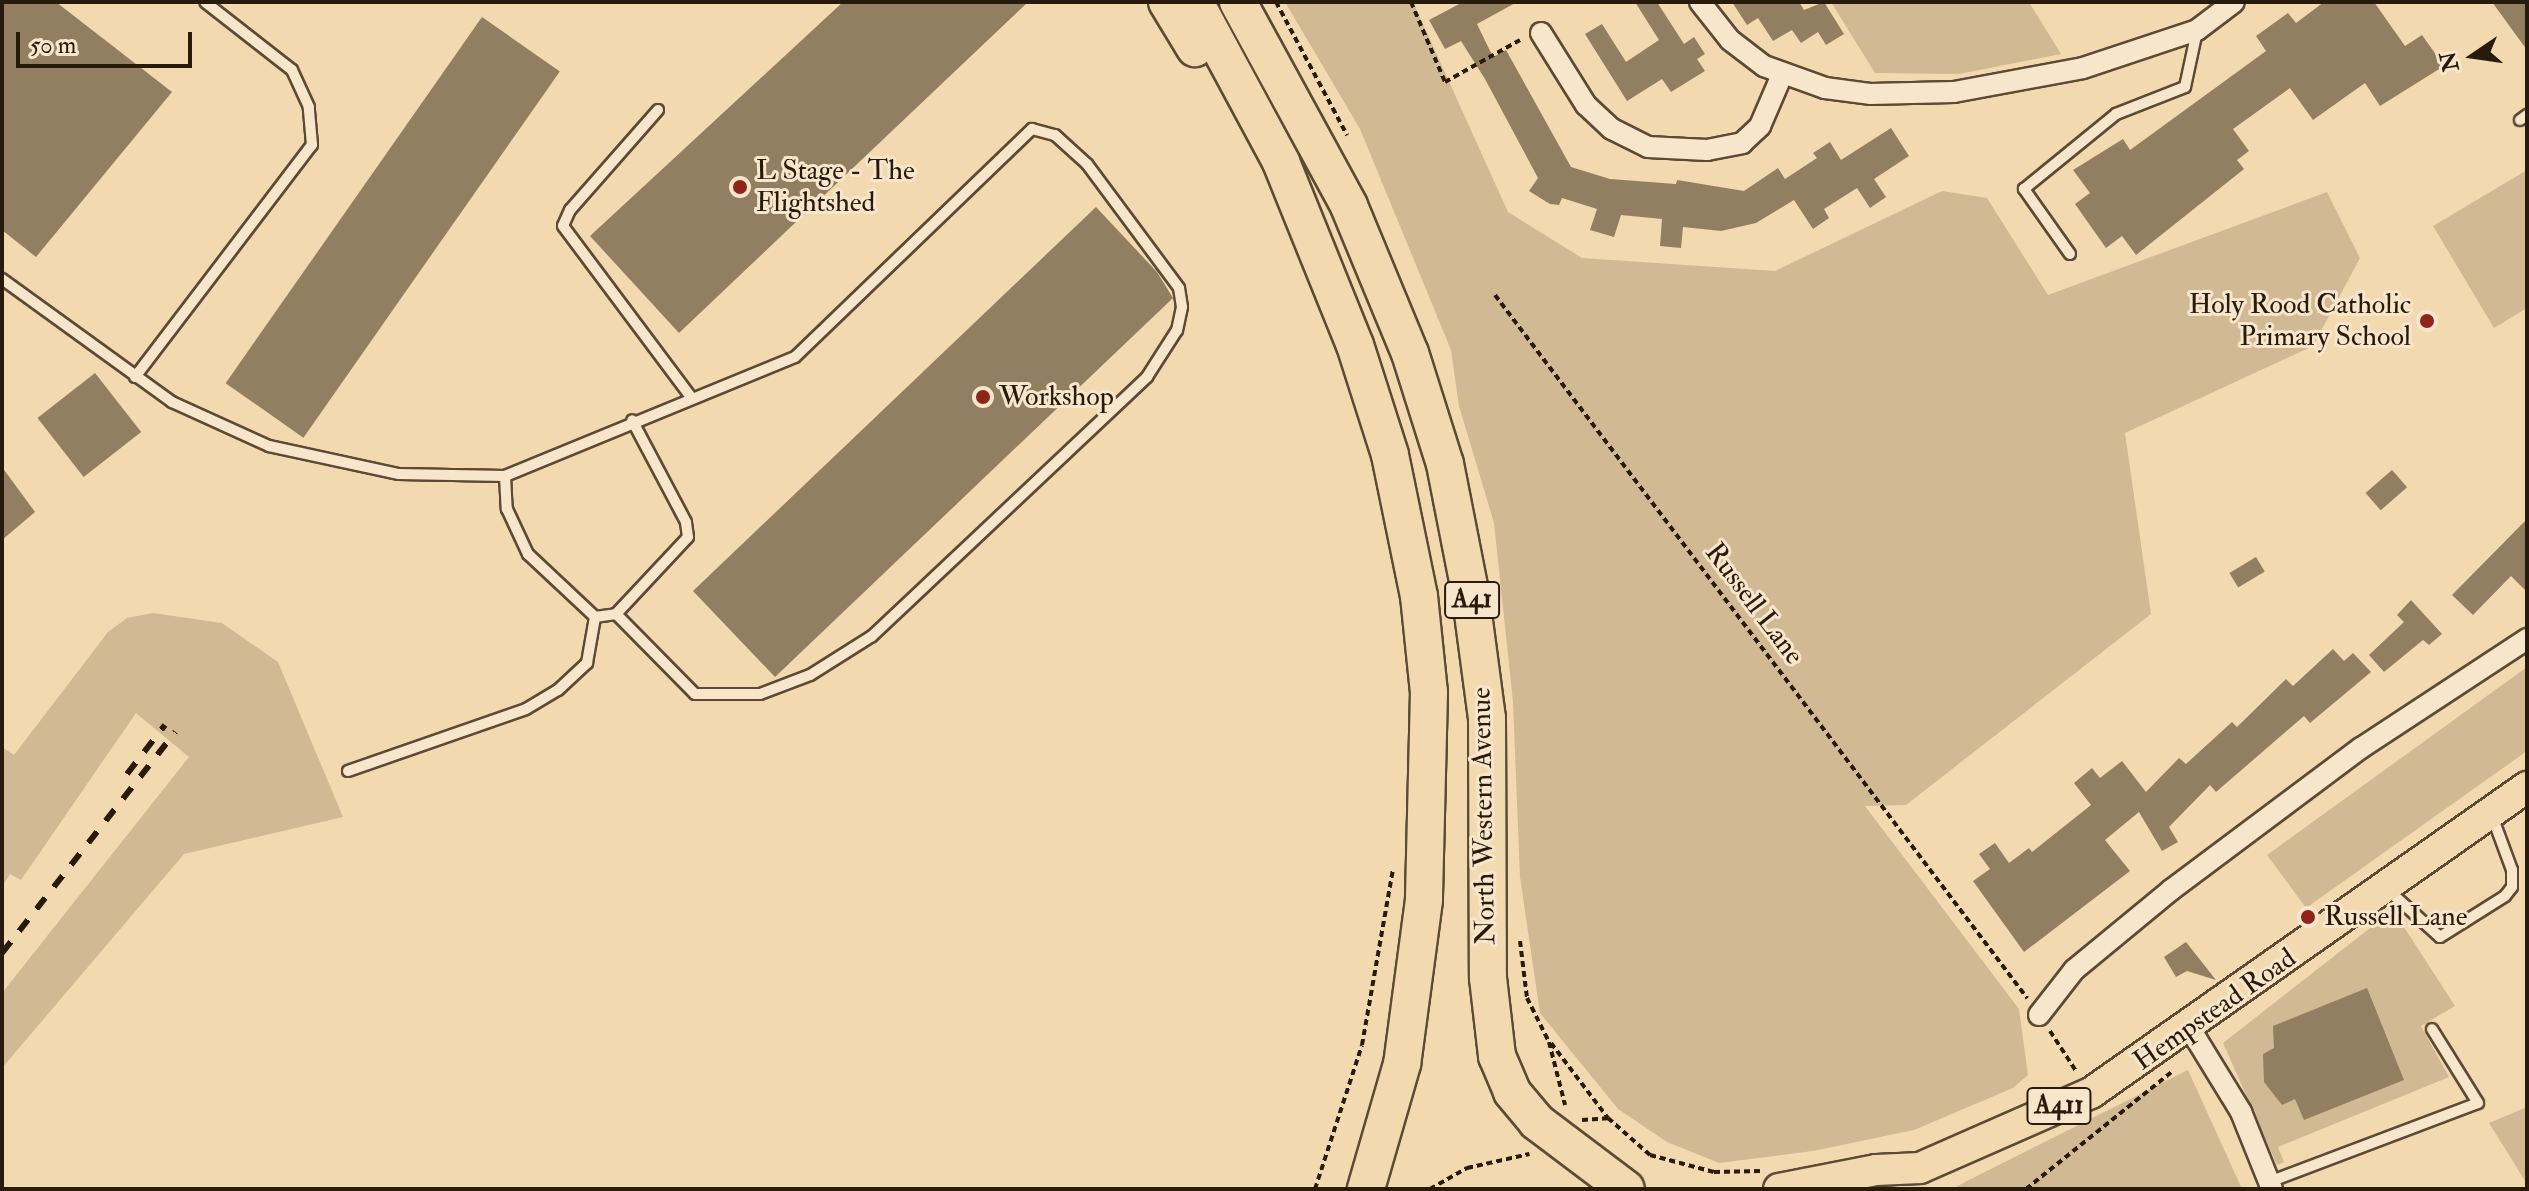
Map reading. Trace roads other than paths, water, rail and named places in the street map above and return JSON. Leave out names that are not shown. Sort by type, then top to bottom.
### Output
[{"type":"highway","points":[[1167,2],[1325,271]]},
{"type":"highway","name":"North Western Avenue","points":[[1195,2],[1281,162],[1325,271],[1390,455],[1419,596],[1429,692],[1430,779],[1418,944],[1402,1064],[1366,1189]]},
{"type":"highway","name":"North Western Avenue","points":[[1238,2],[1349,206],[1410,353],[1445,464],[1470,591],[1487,718],[1489,1014],[1497,1056],[1512,1092],[1563,1130],[1626,1189]]},
{"type":"highway","points":[[1343,1189],[1357,1157],[1393,1014],[1418,944]]},
{"type":"main road","name":"Hempstead Road","points":[[1777,1179],[1876,1170],[1911,1179],[2091,1093],[2196,1037],[2386,889],[2527,787]]},
{"type":"street","points":[[1700,2],[1730,40],[1782,75],[1870,94],[1954,92],[2083,68],[2197,30],[2234,2]]},
{"type":"street","points":[[1541,33],[1586,105],[1612,129],[1648,147],[1707,150],[1742,143],[1760,126],[1782,75]]},
{"type":"street","points":[[2039,1015],[2074,970],[2171,890],[2361,748],[2527,639]]},
{"type":"street","points":[[2196,1037],[2241,1112],[2271,1185]]},
{"type":"lane","points":[[135,377],[312,145],[309,107],[292,70],[205,2]]},
{"type":"lane","points":[[2070,254],[2024,189],[2116,114],[2185,87],[2197,30]]},
{"type":"lane","points":[[658,110],[570,210],[563,226],[690,396]]},
{"type":"lane","points":[[3,282],[172,402],[269,446],[399,474],[505,476],[690,396],[795,357],[1032,129],[1055,135],[1087,164],[1179,288],[1182,307],[1177,330],[1147,377],[872,636],[810,675],[760,694],[695,694],[616,614]]},
{"type":"lane","points":[[595,617],[616,614],[688,537],[686,522],[632,420]]},
{"type":"lane","points":[[505,476],[507,509],[528,554],[595,617]]},
{"type":"lane","points":[[348,771],[526,709],[558,690],[587,663],[595,617]]},
{"type":"lane","points":[[2386,889],[2405,901],[2424,928],[2440,937],[2505,896],[2512,887],[2512,870],[2491,812]]},
{"type":"lane","points":[[2271,1185],[2478,1103],[2432,1029]]},
{"type":"railway","points":[[127,774],[165,725]]},
{"type":"railway","points":[[2,953],[175,732]]},
{"type":"place","name":"L Stage - The Flightshed","points":[[740,187]]},
{"type":"place","name":"Holy Rood Catholic Primary School","points":[[2427,321]]},
{"type":"place","name":"Workshop","points":[[983,397]]},
{"type":"place","name":"Russell Lane","points":[[2308,917]]}]
